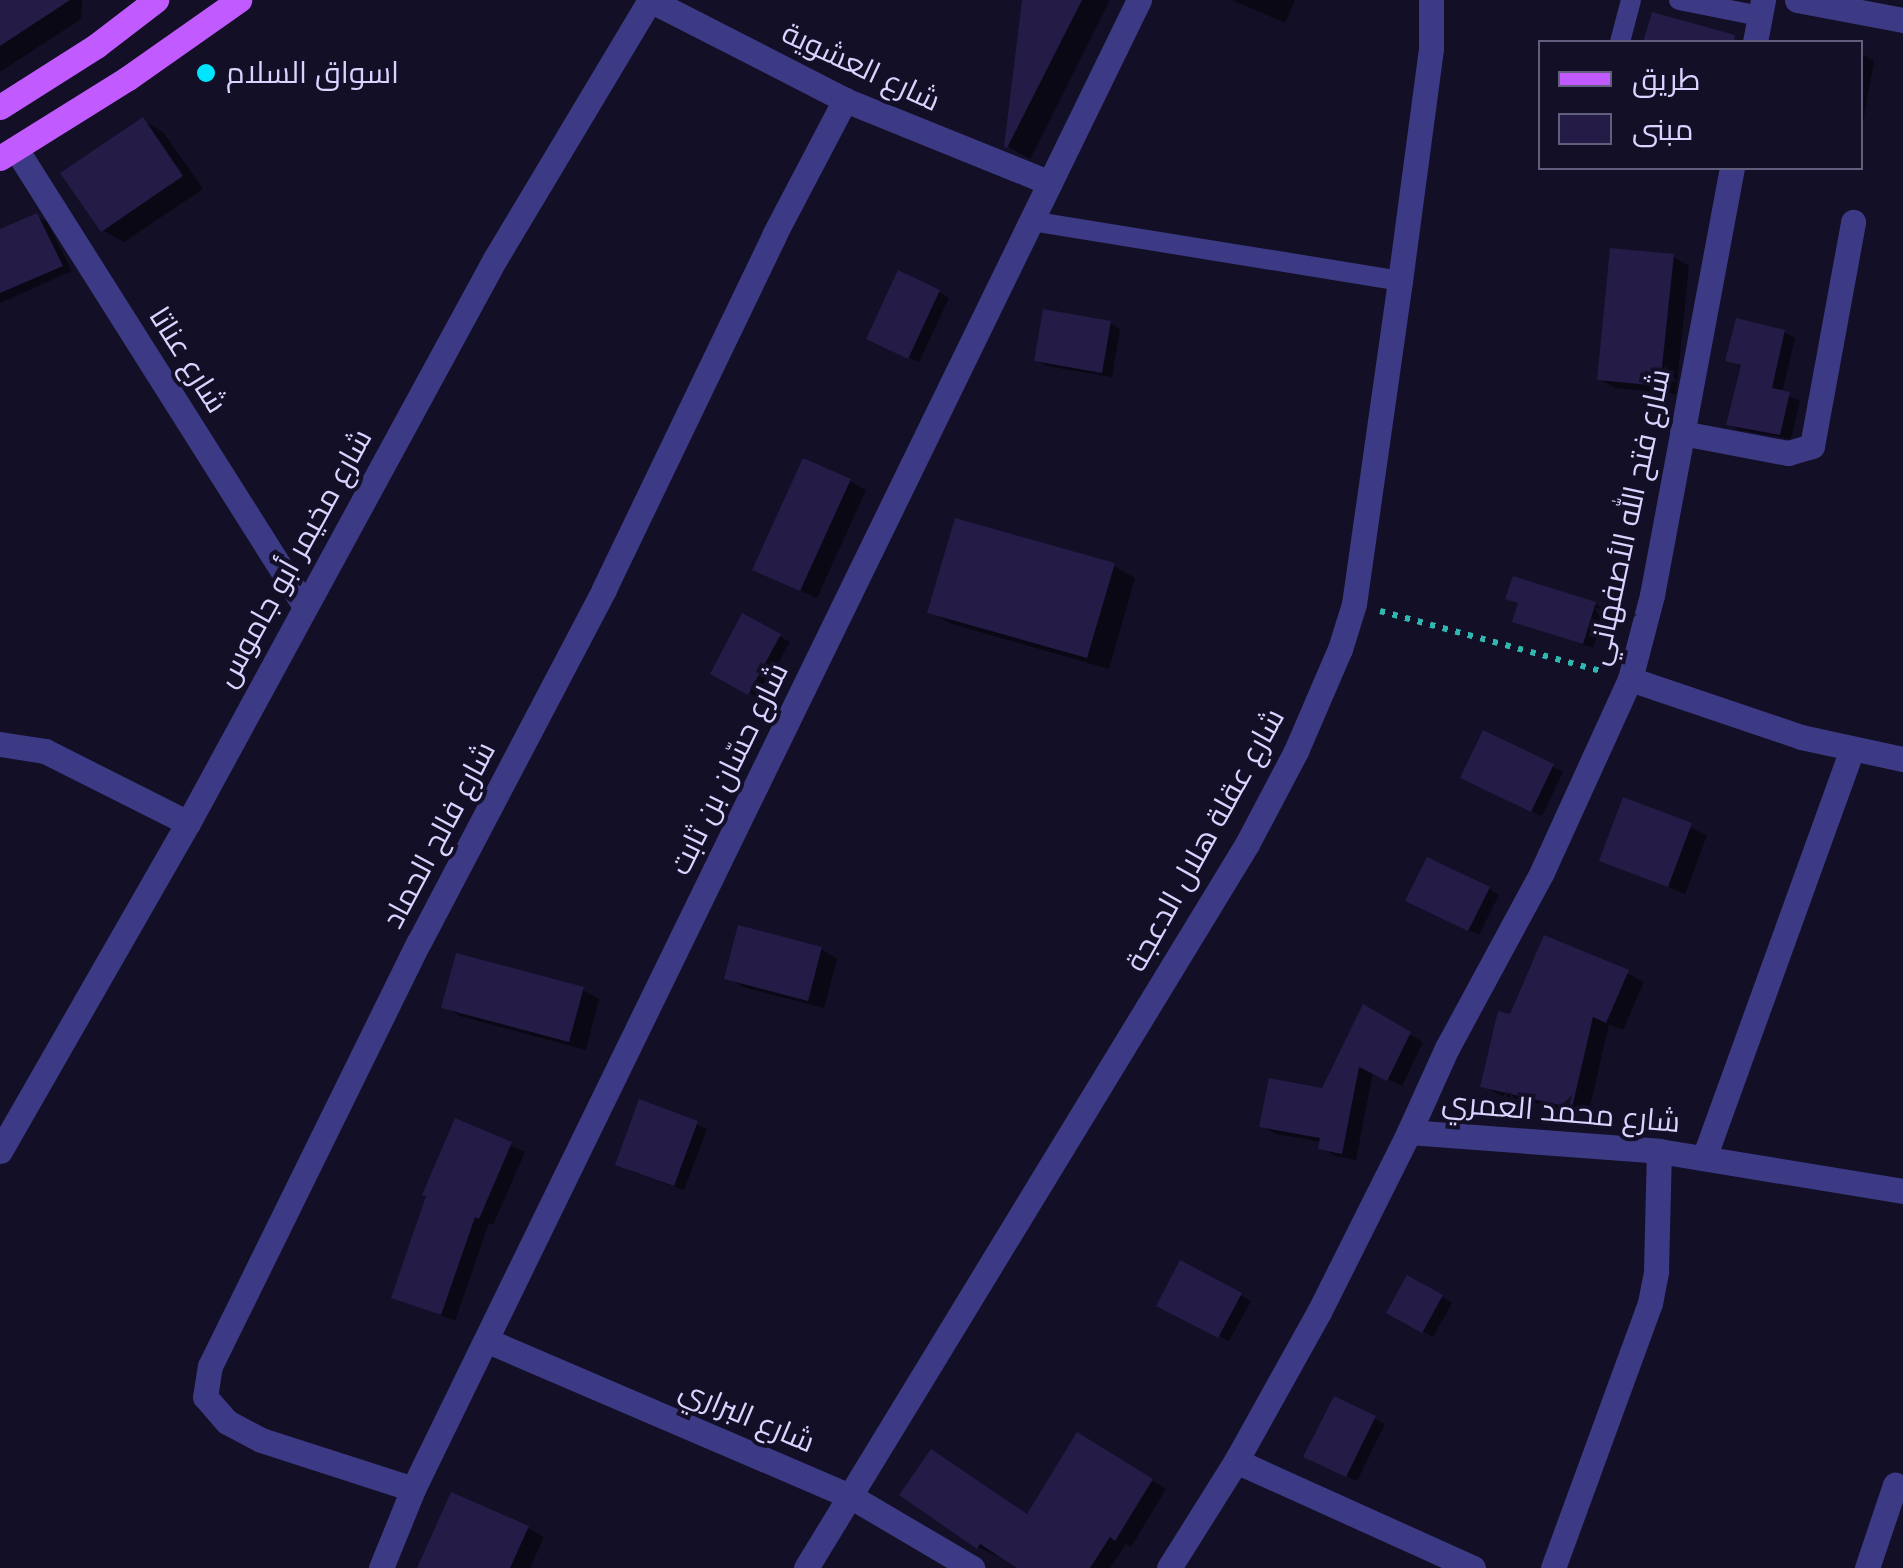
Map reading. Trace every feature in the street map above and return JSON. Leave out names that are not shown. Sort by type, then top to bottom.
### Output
[{"type":"main road","points":[[0,108],[96,46],[156,0]]},
{"type":"main road","points":[[8,154],[239,0]]},
{"type":"street","name":"شارع العشوية","points":[[650,0],[845,100],[1050,182]]},
{"type":"street","name":"شارع مخيمر أبو جاموس","points":[[0,1151],[188,823],[495,259],[650,0]]},
{"type":"street","name":"شارع حسّان بن ثابت","points":[[381,1568],[413,1488],[1139,0]]},
{"type":"street","name":"شارع عقلة هلال الدعجة","points":[[806,1568],[1246,844],[1296,751],[1340,649],[1354,604],[1400,280],[1431,48],[1431,0]]},
{"type":"street","points":[[1797,0],[1903,20]]},
{"type":"street","points":[[1755,40],[1762,8]]},
{"type":"street","name":"شارع فالح الحماد","points":[[413,1488],[261,1440],[227,1422],[205,1397],[210,1366],[419,942],[604,589],[774,235],[845,100]]},
{"type":"street","name":"شارع عناتا","points":[[8,154],[304,605]]},
{"type":"street","name":"شارع فتح الله الأصفهاني","points":[[1409,1132],[1448,1048],[1542,872],[1630,678],[1652,595],[1732,170]]},
{"type":"street","points":[[1682,433],[1788,453],[1812,446],[1853,222]]},
{"type":"street","points":[[1630,678],[1852,750],[1903,759]]},
{"type":"street","points":[[0,744],[46,751],[188,823]]},
{"type":"street","points":[[1704,1158],[1852,750]]},
{"type":"street","name":"شارع محمد العمري","points":[[1170,1568],[1320,1312],[1409,1132],[1659,1151],[1903,1191]]},
{"type":"street","points":[[1553,1568],[1650,1303],[1656,1271],[1659,1151]]},
{"type":"street","name":"شارع البراري","points":[[488,1341],[850,1496],[972,1568]]},
{"type":"street","points":[[1236,1461],[1473,1568]]},
{"type":"street","points":[[1867,1568],[1895,1485]]},
{"type":"lane","points":[[1621,40],[1631,0]]},
{"type":"lane","points":[[1679,0],[1762,8]]},
{"type":"lane","points":[[1031,221],[1400,280]]},
{"type":"path","points":[[1354,604],[1630,678]]},
{"type":"building","points":[[0,0],[70,0],[0,46]]},
{"type":"building","points":[[1022,0],[1082,0],[1007,148],[1004,147]]},
{"type":"building","points":[[1652,12],[1735,35],[1734,40],[1644,40]]},
{"type":"building","points":[[143,117],[183,176],[101,232],[60,173]]},
{"type":"building","points":[[37,213],[63,266],[0,293],[0,229]]},
{"type":"building","points":[[1610,248],[1674,254],[1660,386],[1597,380]]},
{"type":"building","points":[[898,270],[940,290],[908,359],[866,339]]},
{"type":"building","points":[[1043,309],[1111,321],[1102,373],[1034,361]]},
{"type":"building","points":[[1736,318],[1785,330],[1772,388],[1790,392],[1780,435],[1726,425],[1741,365],[1725,361]]},
{"type":"building","points":[[803,458],[851,479],[800,591],[752,570]]},
{"type":"building","points":[[955,518],[1115,563],[1087,658],[927,613]]},
{"type":"building","points":[[1513,576],[1596,602],[1583,644],[1512,622],[1518,603],[1505,599]]},
{"type":"building","points":[[742,613],[781,634],[748,695],[710,674]]},
{"type":"building","points":[[1483,730],[1554,764],[1531,812],[1460,778]]},
{"type":"building","points":[[1623,797],[1692,823],[1668,887],[1599,861]]},
{"type":"building","points":[[1427,857],[1490,887],[1468,931],[1405,901]]},
{"type":"building","points":[[738,925],[822,947],[808,1001],[724,979]]},
{"type":"building","points":[[1544,935],[1629,970],[1606,1023],[1593,1017],[1572,1108],[1480,1087],[1498,1011],[1510,1014]]},
{"type":"building","points":[[456,953],[584,987],[569,1042],[441,1008]]},
{"type":"building","points":[[1363,1004],[1411,1032],[1387,1081],[1359,1067],[1342,1154],[1318,1149],[1320,1138],[1259,1127],[1269,1078],[1322,1088]]},
{"type":"building","points":[[639,1099],[698,1121],[674,1186],[615,1165]]},
{"type":"building","points":[[455,1118],[512,1142],[479,1219],[475,1217],[441,1315],[391,1298],[426,1196],[422,1195]]},
{"type":"building","points":[[1180,1260],[1242,1293],[1218,1338],[1156,1306]]},
{"type":"building","points":[[1407,1275],[1443,1295],[1422,1333],[1386,1313]]},
{"type":"building","points":[[1334,1396],[1376,1416],[1346,1477],[1303,1457]]},
{"type":"building","points":[[1077,1432],[1153,1479],[1115,1541],[1110,1537],[1090,1568],[1017,1568],[980,1544],[977,1549],[899,1495],[931,1449],[1027,1514]]},
{"type":"building","points":[[451,1492],[529,1526],[510,1568],[417,1568]]},
{"type":"place","name":"اسواق السلام","points":[[206,73]]}]
